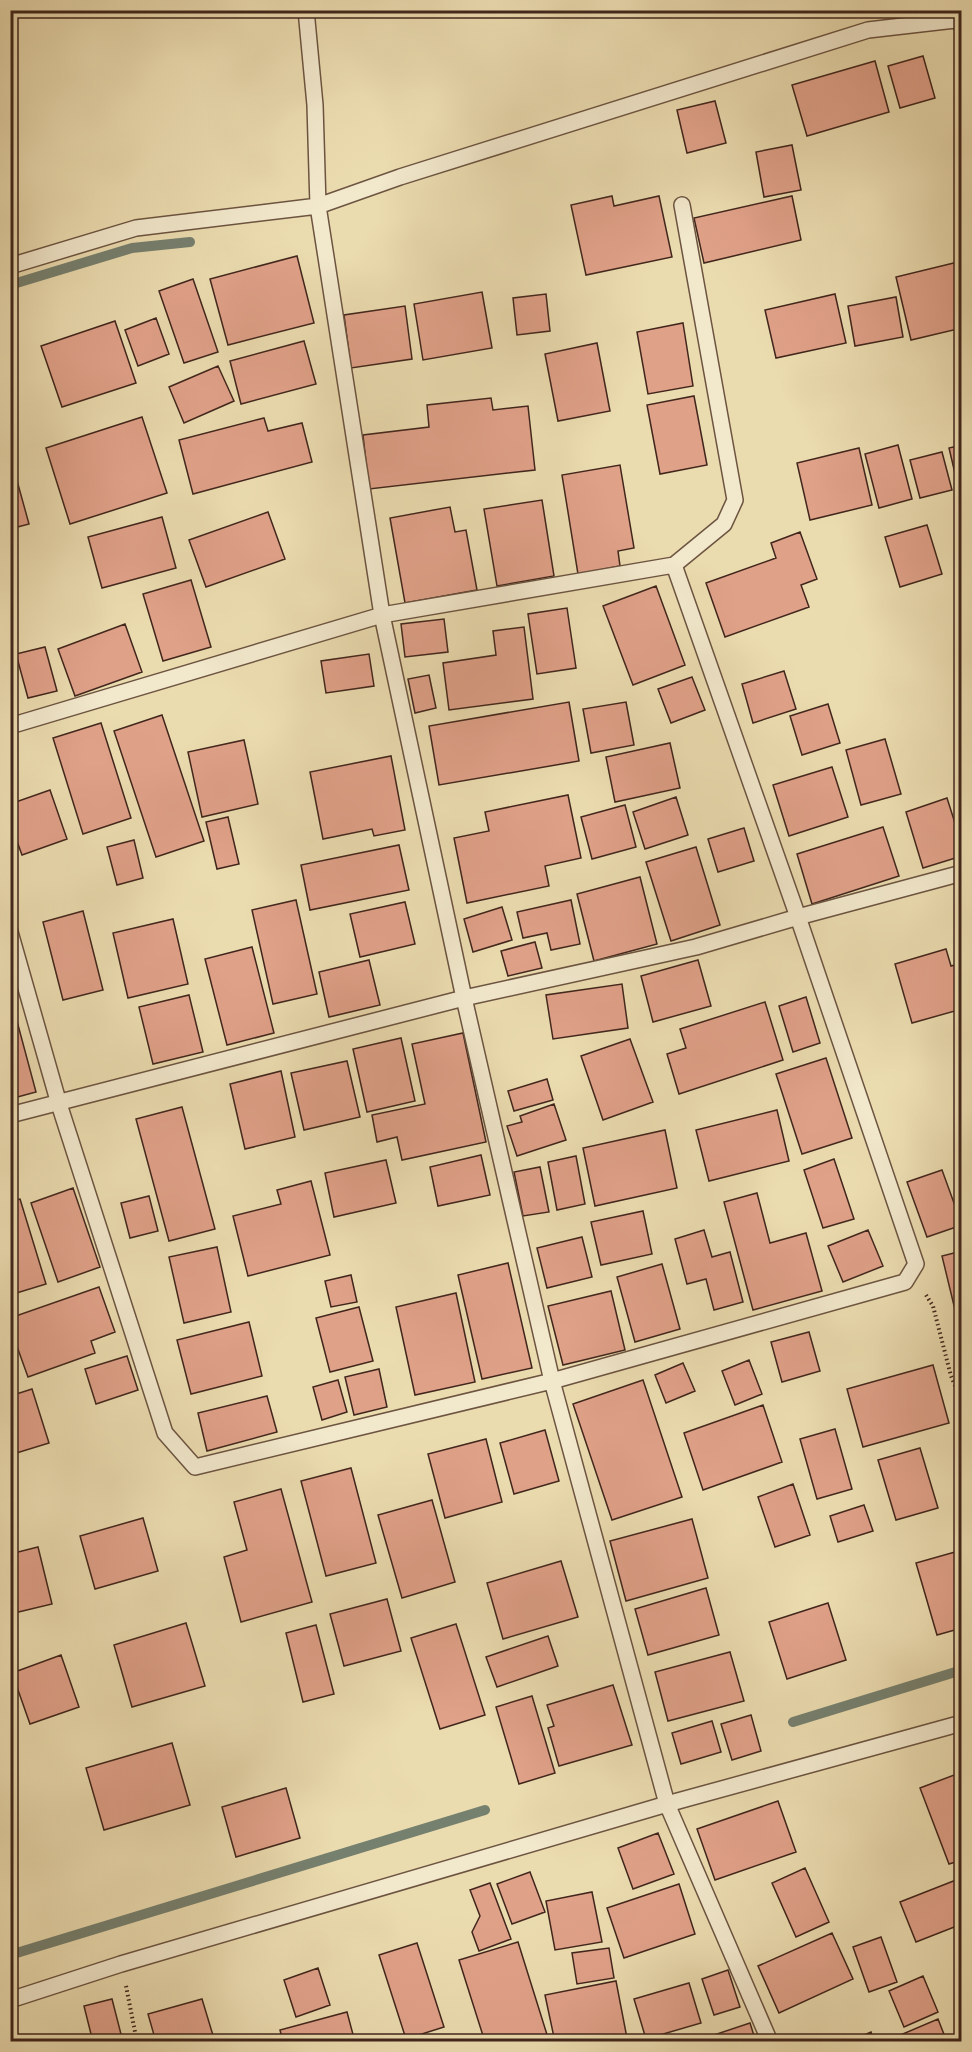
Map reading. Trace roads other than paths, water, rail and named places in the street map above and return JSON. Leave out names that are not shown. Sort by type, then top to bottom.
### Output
[{"type":"lane","points":[[306,10],[315,105],[318,206],[382,615],[464,998],[552,1381],[667,1804],[770,2042]]},
{"type":"lane","points":[[10,266],[136,228],[318,206],[400,177],[868,30],[955,20],[962,25]]},
{"type":"lane","points":[[10,726],[382,615],[674,565],[724,524],[735,500],[682,205]]},
{"type":"lane","points":[[10,932],[59,1104],[165,1434],[195,1467],[552,1381],[905,1282],[916,1264],[798,917],[674,565]]},
{"type":"lane","points":[[10,1115],[464,998],[696,947],[962,873]]},
{"type":"lane","points":[[10,2000],[122,1964],[667,1804],[962,1723]]},
{"type":"waterway","points":[[10,285],[132,248],[190,242]]},
{"type":"waterway","points":[[793,1722],[962,1670]]},
{"type":"waterway","points":[[10,1955],[485,1810]]}]
